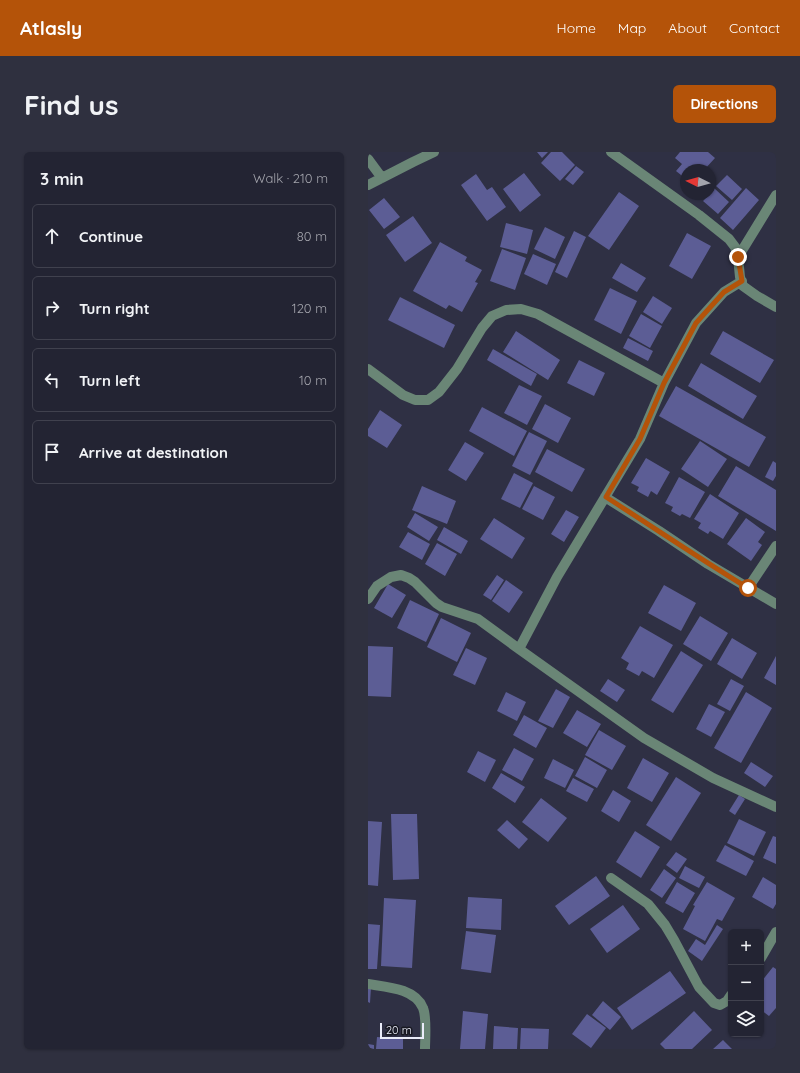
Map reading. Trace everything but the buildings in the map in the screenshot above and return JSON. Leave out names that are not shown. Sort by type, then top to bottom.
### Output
[{"type":"street","points":[[368,185],[434,152]]},
{"type":"street","points":[[611,152],[699,215],[729,240],[735,247],[743,286],[776,308]]},
{"type":"street","points":[[368,159],[382,178]]},
{"type":"street","points":[[738,257],[776,195]]},
{"type":"street","points":[[519,650],[557,577],[640,439],[664,383],[696,323],[724,292],[742,281]]},
{"type":"street","points":[[368,369],[403,395],[415,400],[428,400],[439,392],[457,368],[482,328],[492,316],[506,310],[521,309],[538,314],[664,383]]},
{"type":"street","points":[[606,497],[708,564],[776,604]]},
{"type":"street","points":[[748,588],[776,546]]},
{"type":"street","points":[[368,599],[377,586],[391,577],[401,575],[409,578],[436,603],[442,607],[478,619],[519,650],[644,738],[713,778],[776,807]]},
{"type":"street","points":[[611,878],[648,904],[665,925],[699,987],[714,1003],[720,1005],[728,998]]},
{"type":"street","points":[[764,953],[776,932]]},
{"type":"street","points":[[368,984],[409,992],[418,1001],[424,1008],[425,1049]]},
{"type":"route","points":[[738,257],[740,277],[742,281],[724,292],[696,323],[664,383],[640,439],[606,497],[708,564],[748,588]]}]
